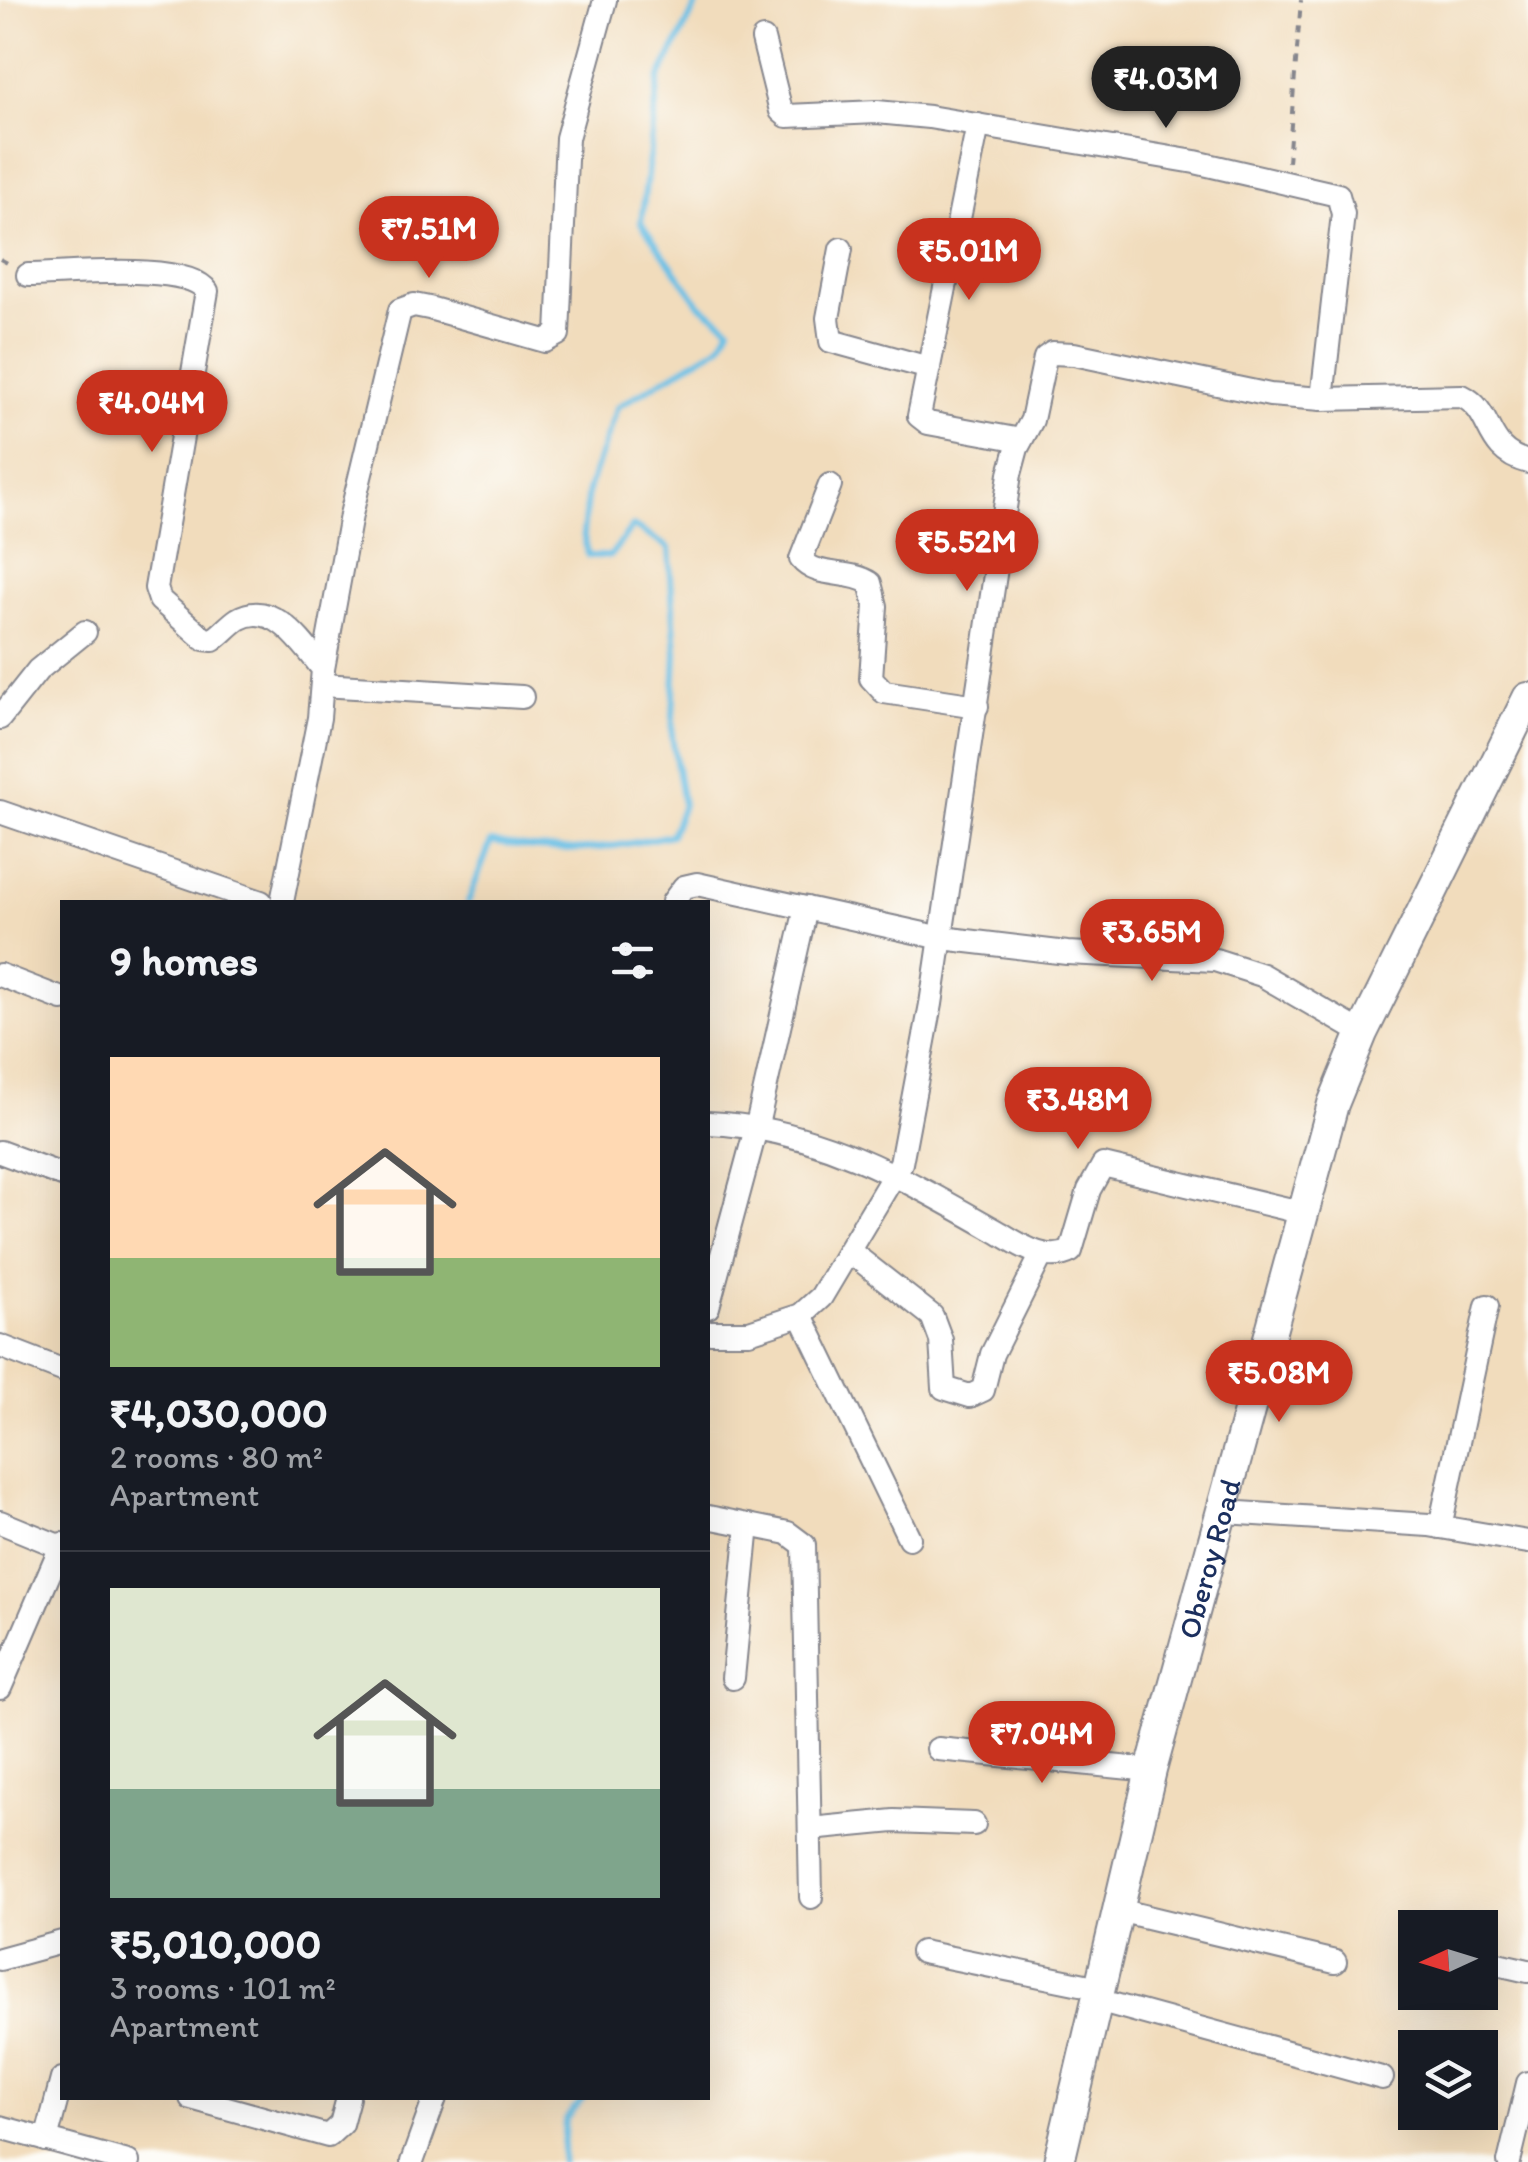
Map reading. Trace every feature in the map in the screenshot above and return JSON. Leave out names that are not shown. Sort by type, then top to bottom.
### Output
[{"type":"street","points":[[282,900],[351,515],[400,310],[414,305],[429,308],[545,341],[558,334],[567,138],[605,0]]},
{"type":"street","points":[[763,39],[781,111],[787,116],[877,112],[978,125],[1286,182],[1342,200],[1322,399]]},
{"type":"street","points":[[978,125],[921,419],[1021,440]]},
{"type":"street","points":[[841,249],[828,318],[830,341],[929,368]]},
{"type":"street","points":[[28,275],[159,273],[192,277],[204,286],[206,308],[158,564],[157,594],[207,640],[218,637],[248,615],[278,620],[323,677],[522,698]]},
{"type":"street","points":[[710,1332],[749,1332],[801,1315],[820,1297],[896,1174],[942,938],[1010,474],[1036,404],[1040,366],[1052,353],[1270,395],[1322,399],[1462,396],[1480,411],[1501,450],[1528,462]]},
{"type":"street","points":[[830,485],[801,559],[812,569],[860,576],[870,584],[876,606],[871,678],[884,692],[977,706]]},
{"type":"street","points":[[0,718],[38,670],[85,632]]},
{"type":"street","name":"Oberoy Road","points":[[1059,2162],[1152,1770],[1333,1104],[1362,1033],[1528,698]]},
{"type":"street","points":[[0,812],[255,900]]},
{"type":"street","points":[[674,900],[684,886],[697,884],[942,938],[1086,954],[1215,960],[1262,975],[1362,1033]]},
{"type":"street","points":[[710,1292],[718,1231],[756,1124],[806,908]]},
{"type":"street","points":[[0,975],[60,998]]},
{"type":"street","points":[[710,1122],[756,1124],[812,1139],[896,1174],[1042,1254],[1071,1251],[1089,1190],[1103,1165],[1304,1213]]},
{"type":"street","points":[[0,1152],[60,1174]]},
{"type":"street","points":[[849,1250],[932,1316],[940,1340],[944,1388],[970,1396],[983,1390],[992,1354],[1042,1254]]},
{"type":"street","points":[[1440,1526],[1487,1306]]},
{"type":"street","points":[[801,1315],[909,1538]]},
{"type":"street","points":[[0,1346],[60,1369]]},
{"type":"street","points":[[1225,1512],[1440,1526],[1528,1542]]},
{"type":"street","points":[[710,1517],[788,1533],[804,1545],[810,1897]]},
{"type":"street","points":[[0,1522],[60,1545]]},
{"type":"street","points":[[732,1678],[748,1525]]},
{"type":"street","points":[[2,1677],[60,1550]]},
{"type":"street","points":[[938,1749],[1152,1770]]},
{"type":"street","points":[[810,1829],[894,1821],[974,1824]]},
{"type":"street","points":[[1118,1910],[1335,1962]]},
{"type":"street","points":[[0,1959],[60,1943]]},
{"type":"street","points":[[922,1952],[1098,1994],[1382,2078]]},
{"type":"street","points":[[1498,1964],[1528,1971]]},
{"type":"street","points":[[1509,2162],[1525,2110],[1528,2084]]},
{"type":"street","points":[[46,2140],[60,2087]]},
{"type":"street","points":[[198,2100],[328,2136],[341,2124],[347,2100]]},
{"type":"street","points":[[412,2162],[434,2100]]},
{"type":"street","points":[[0,2127],[128,2162]]},
{"type":"path","points":[[1286,182],[1301,0]]},
{"type":"waterway","points":[[469,900],[491,842],[561,850],[646,840],[671,835],[683,805],[672,736],[676,653],[669,548],[633,526],[610,556],[588,556],[583,533],[588,490],[617,407],[720,346],[730,327],[700,305],[641,223],[659,79],[699,0]]},
{"type":"waterway","points":[[562,2162],[565,2120],[581,2100]]}]
